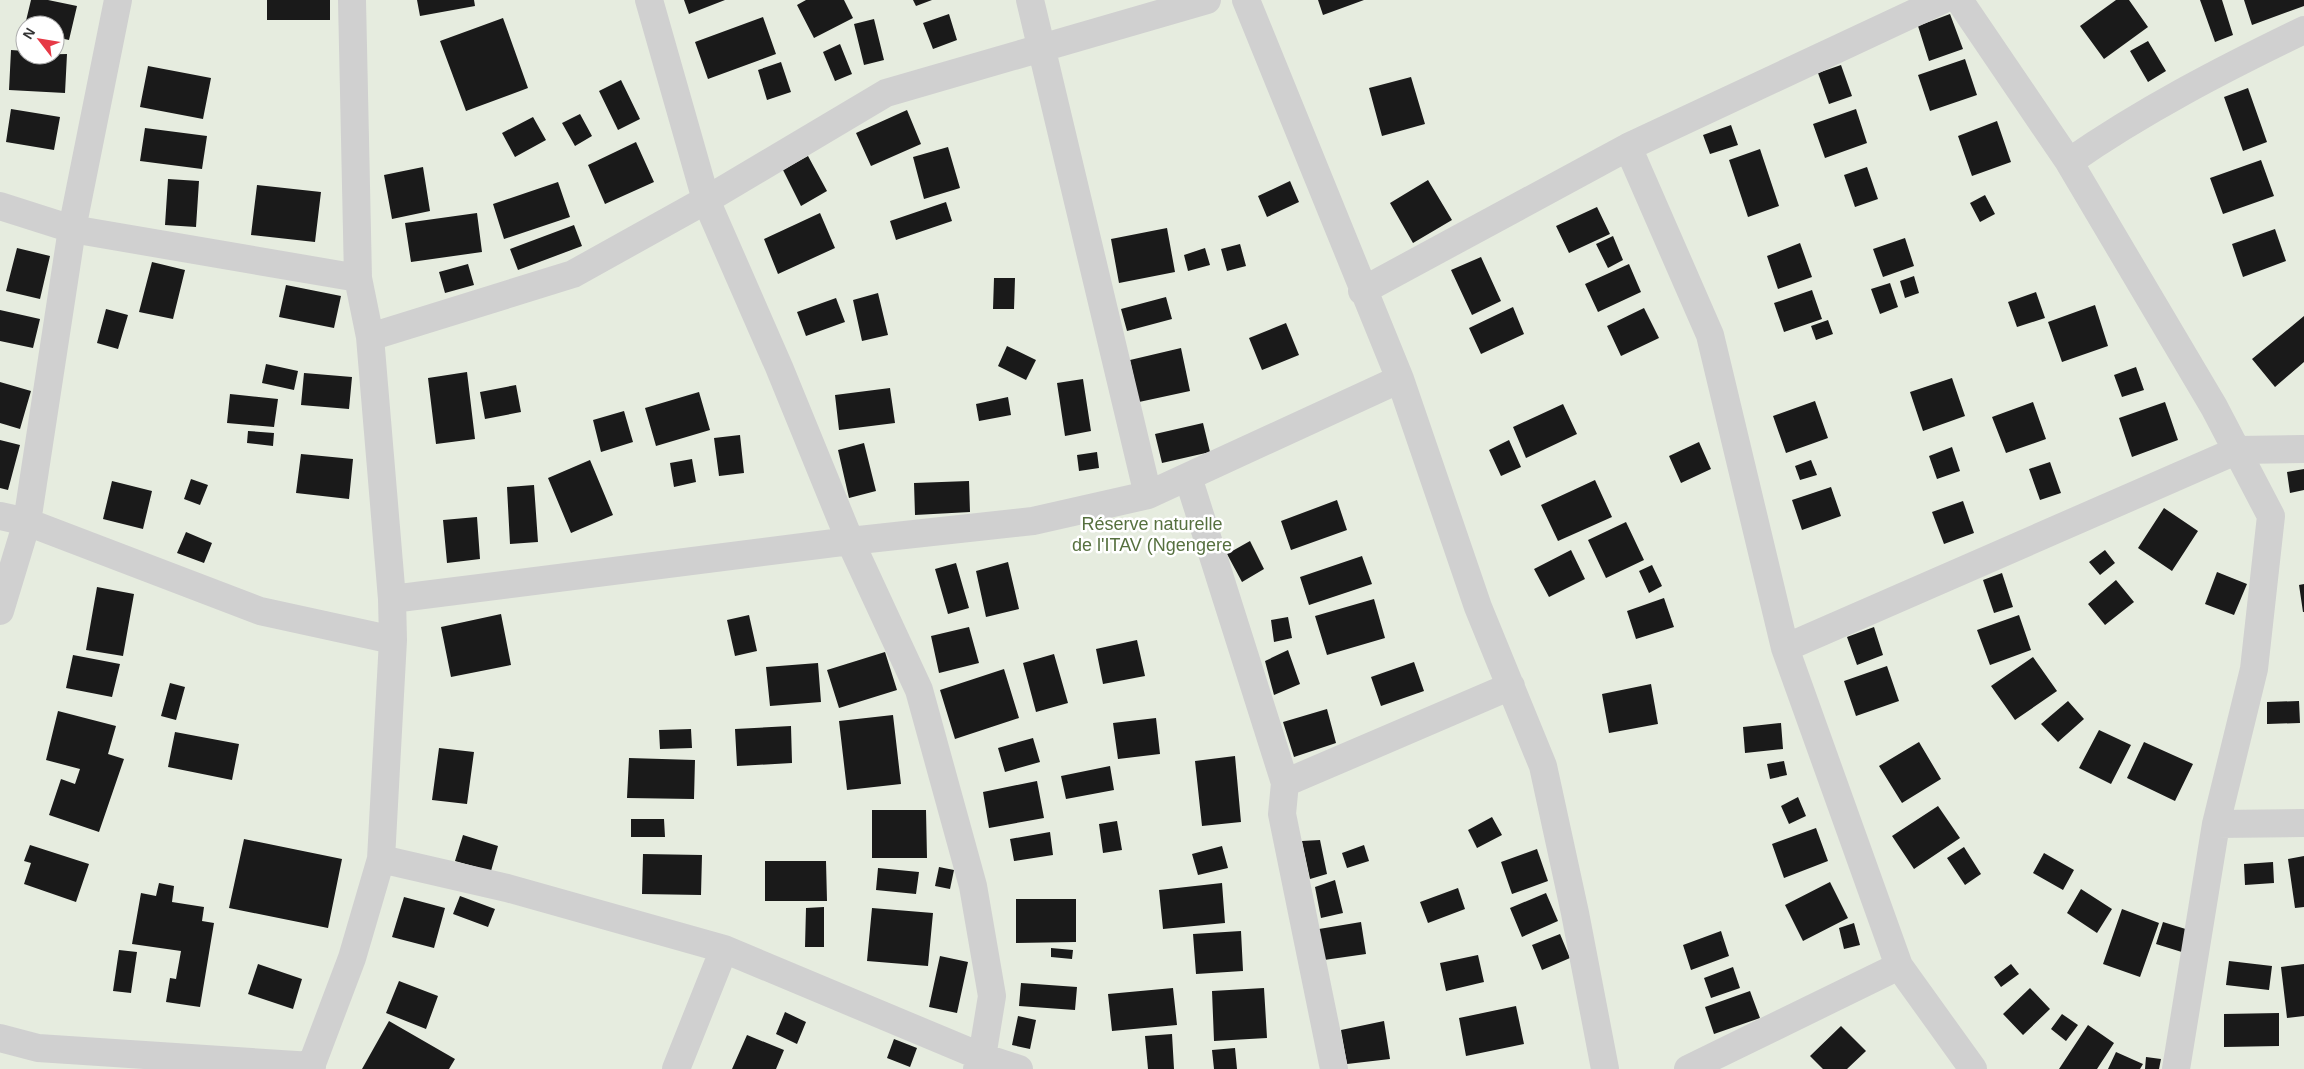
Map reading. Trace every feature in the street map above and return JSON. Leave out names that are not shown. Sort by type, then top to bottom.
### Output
[{"type":"street","points":[[0,611],[27,522],[72,229],[118,0]]},
{"type":"street","points":[[0,1038],[38,1048],[311,1067],[352,958],[381,859],[393,640],[392,599],[370,336],[358,278],[352,0]]},
{"type":"street","points":[[650,0],[706,200],[779,367],[850,541],[919,690],[973,886],[992,996],[979,1063]]},
{"type":"street","points":[[1030,0],[1043,48],[1148,495]]},
{"type":"street","points":[[370,336],[572,274],[706,200],[886,93],[1207,0]]},
{"type":"street","points":[[1246,0],[1362,290],[1400,379],[1478,607],[1543,766],[1575,913],[1605,1069]]},
{"type":"street","points":[[1362,290],[1628,146],[1942,0]]},
{"type":"street","points":[[1959,0],[2069,162],[2214,406],[2271,516],[2254,669],[2216,824],[2176,1069]]},
{"type":"street","points":[[2069,162],[2115,130],[2254,54],[2304,30]]},
{"type":"street","points":[[1628,146],[1710,335],[1785,648],[1899,966],[1972,1069]]},
{"type":"street","points":[[0,206],[72,229],[358,278]]},
{"type":"street","points":[[392,599],[850,541],[1033,521],[1148,495],[1400,379]]},
{"type":"street","points":[[1785,648],[2238,450],[2304,449]]},
{"type":"street","points":[[1188,477],[1285,783],[1282,814],[1334,1069]]},
{"type":"street","points":[[0,516],[27,522],[260,611],[393,640]]},
{"type":"street","points":[[1285,783],[1511,686]]},
{"type":"street","points":[[2216,824],[2304,823]]},
{"type":"street","points":[[381,859],[507,888],[724,949],[979,1063],[1019,1069]]},
{"type":"street","points":[[676,1069],[724,949]]},
{"type":"street","points":[[1688,1069],[1899,966]]},
{"type":"green space","name":"Réserve naturelle de l'ITAV (Ngengere","points":[[0,0],[2304,0],[2304,1069],[0,1069]]},
{"type":"building","points":[[31,0],[48,0],[77,6],[69,40],[65,39],[65,15],[27,15]]},
{"type":"building","points":[[267,0],[330,0],[330,20],[267,20]]},
{"type":"building","points":[[417,0],[474,0],[475,6],[420,16]]},
{"type":"building","points":[[684,0],[725,0],[689,14]]},
{"type":"building","points":[[806,0],[844,0],[853,18],[814,38],[797,5]]},
{"type":"building","points":[[913,0],[932,0],[916,6]]},
{"type":"building","points":[[1318,0],[1364,0],[1323,15]]},
{"type":"building","points":[[2116,0],[2129,0],[2148,27],[2104,59],[2080,26]]},
{"type":"building","points":[[2200,0],[2222,0],[2233,35],[2215,42]]},
{"type":"building","points":[[2244,0],[2304,0],[2304,6],[2252,25]]},
{"type":"building","points":[[949,14],[957,40],[933,49],[923,23]]},
{"type":"building","points":[[1950,14],[1963,49],[1929,61],[1918,26]]},
{"type":"building","points":[[763,17],[776,54],[708,79],[695,42]]},
{"type":"building","points":[[503,18],[528,88],[466,111],[440,41]]},
{"type":"building","points":[[874,19],[884,60],[864,65],[854,24]]},
{"type":"building","points":[[2148,41],[2166,71],[2148,82],[2130,51]]},
{"type":"building","points":[[840,44],[852,74],[835,81],[823,52]]},
{"type":"building","points":[[11,50],[15,50],[15,65],[65,65],[65,54],[67,54],[65,93],[9,90]]},
{"type":"building","points":[[1965,59],[1977,95],[1930,111],[1918,75]]},
{"type":"building","points":[[781,62],[791,92],[767,100],[758,70]]},
{"type":"building","points":[[1841,65],[1852,96],[1829,104],[1818,73]]},
{"type":"building","points":[[148,66],[211,78],[203,119],[140,107]]},
{"type":"building","points":[[1411,77],[1425,124],[1382,136],[1369,88]]},
{"type":"building","points":[[621,80],[640,119],[618,130],[599,91]]},
{"type":"building","points":[[2248,88],[2267,142],[2243,151],[2224,97]]},
{"type":"building","points":[[11,109],[60,117],[54,150],[6,142]]},
{"type":"building","points":[[1856,109],[1867,143],[1825,158],[1813,124]]},
{"type":"building","points":[[907,110],[921,144],[871,166],[856,133]]},
{"type":"building","points":[[580,114],[592,136],[575,146],[562,123]]},
{"type":"building","points":[[533,117],[546,140],[515,157],[502,133]]},
{"type":"building","points":[[1997,121],[2011,162],[1972,176],[1958,136]]},
{"type":"building","points":[[1731,125],[1738,145],[1710,154],[1703,135]]},
{"type":"building","points":[[145,128],[207,136],[202,169],[140,161]]},
{"type":"building","points":[[636,142],[654,182],[605,204],[588,165]]},
{"type":"building","points":[[948,147],[960,188],[924,199],[913,157]]},
{"type":"building","points":[[1760,149],[1779,206],[1748,217],[1729,160]]},
{"type":"building","points":[[808,156],[827,191],[801,206],[783,170]]},
{"type":"building","points":[[2261,160],[2274,196],[2223,214],[2210,178]]},
{"type":"building","points":[[423,167],[430,211],[392,219],[384,175]]},
{"type":"building","points":[[1867,167],[1878,199],[1855,207],[1844,175]]},
{"type":"building","points":[[168,179],[199,181],[196,227],[165,225]]},
{"type":"building","points":[[1428,180],[1452,220],[1413,243],[1390,203]]},
{"type":"building","points":[[1290,181],[1299,202],[1267,217],[1258,196]]},
{"type":"building","points":[[558,182],[570,217],[504,239],[493,204]]},
{"type":"building","points":[[257,185],[321,192],[315,242],[251,235]]},
{"type":"building","points":[[1985,195],[1995,214],[1980,222],[1970,203]]},
{"type":"building","points":[[946,202],[952,221],[896,240],[890,221]]},
{"type":"building","points":[[1597,207],[1610,234],[1569,253],[1556,226]]},
{"type":"building","points":[[477,213],[482,252],[411,262],[405,223]]},
{"type":"building","points":[[820,213],[835,248],[778,274],[764,239]]},
{"type":"building","points":[[574,225],[582,246],[518,270],[510,249]]},
{"type":"building","points":[[1167,228],[1175,272],[1119,283],[1111,239]]},
{"type":"building","points":[[2275,229],[2286,261],[2243,277],[2232,244]]},
{"type":"building","points":[[1613,236],[1623,260],[1608,268],[1596,244]]},
{"type":"building","points":[[1905,238],[1914,266],[1883,277],[1873,249]]},
{"type":"building","points":[[1800,243],[1812,277],[1778,289],[1767,256]]},
{"type":"building","points":[[1240,244],[1246,266],[1227,271],[1221,249]]},
{"type":"building","points":[[17,248],[50,256],[40,299],[6,291]]},
{"type":"building","points":[[1205,248],[1210,265],[1188,271],[1184,255]]},
{"type":"building","points":[[1481,257],[1501,301],[1472,315],[1451,270]]},
{"type":"building","points":[[152,262],[185,270],[173,319],[139,312]]},
{"type":"building","points":[[468,264],[474,285],[445,293],[439,272]]},
{"type":"building","points":[[1629,264],[1641,292],[1598,312],[1585,284]]},
{"type":"building","points":[[1914,276],[1919,293],[1905,298],[1900,281]]},
{"type":"building","points":[[994,278],[1015,278],[1014,309],[993,309]]},
{"type":"building","points":[[1890,283],[1898,307],[1880,314],[1871,289]]},
{"type":"building","points":[[286,285],[341,296],[334,328],[279,317]]},
{"type":"building","points":[[1812,290],[1822,319],[1784,332],[1774,303]]},
{"type":"building","points":[[2036,292],[2045,318],[2017,327],[2008,302]]},
{"type":"building","points":[[878,293],[888,335],[862,341],[853,300]]},
{"type":"building","points":[[1166,297],[1172,319],[1127,331],[1121,309]]},
{"type":"building","points":[[836,298],[845,322],[806,336],[797,312]]},
{"type":"building","points":[[2095,305],[2108,346],[2062,362],[2048,322]]},
{"type":"building","points":[[1513,307],[1524,334],[1481,354],[1469,328]]},
{"type":"building","points":[[1644,308],[1659,338],[1621,356],[1607,326]]},
{"type":"building","points":[[106,309],[128,315],[118,349],[97,343]]},
{"type":"building","points":[[0,310],[40,319],[33,348],[0,341]]},
{"type":"building","points":[[2304,316],[2304,362],[2275,387],[2252,359]]},
{"type":"building","points":[[1828,320],[1833,334],[1816,340],[1811,326]]},
{"type":"building","points":[[1286,323],[1299,355],[1262,370],[1249,338]]},
{"type":"building","points":[[1007,346],[1036,360],[1026,380],[998,366]]},
{"type":"building","points":[[1181,348],[1190,391],[1139,402],[1130,360]]},
{"type":"building","points":[[266,364],[298,371],[294,390],[262,383]]},
{"type":"building","points":[[2136,367],[2144,390],[2122,397],[2114,375]]},
{"type":"building","points":[[467,372],[475,439],[436,444],[428,378]]},
{"type":"building","points":[[304,373],[352,377],[349,409],[301,405]]},
{"type":"building","points":[[1952,378],[1965,416],[1923,431],[1910,392]]},
{"type":"building","points":[[1083,379],[1091,431],[1065,436],[1057,383]]},
{"type":"building","points":[[0,382],[31,391],[20,429],[0,423]]},
{"type":"building","points":[[516,385],[521,412],[485,419],[480,392]]},
{"type":"building","points":[[890,388],[895,423],[839,430],[835,395]]},
{"type":"building","points":[[699,392],[710,430],[656,446],[645,408]]},
{"type":"building","points":[[230,394],[278,399],[274,427],[227,423]]},
{"type":"building","points":[[1008,397],[1011,415],[979,421],[976,404]]},
{"type":"building","points":[[1815,401],[1828,438],[1786,453],[1773,416]]},
{"type":"building","points":[[2033,402],[2046,439],[2006,453],[1992,417]]},
{"type":"building","points":[[2165,402],[2178,440],[2132,457],[2119,418]]},
{"type":"building","points":[[1563,404],[1577,434],[1526,458],[1513,427]]},
{"type":"building","points":[[624,411],[633,442],[601,452],[593,420]]},
{"type":"building","points":[[1203,423],[1210,452],[1162,463],[1155,434]]},
{"type":"building","points":[[248,431],[274,433],[273,446],[247,443]]},
{"type":"building","points":[[740,435],[744,473],[719,476],[714,438]]},
{"type":"building","points":[[0,440],[20,445],[8,490],[0,488]]},
{"type":"building","points":[[1509,440],[1521,467],[1501,476],[1489,450]]},
{"type":"building","points":[[1699,442],[1711,469],[1681,483],[1669,456]]},
{"type":"building","points":[[864,443],[876,491],[849,498],[838,450]]},
{"type":"building","points":[[1952,447],[1960,471],[1937,479],[1929,456]]},
{"type":"building","points":[[1097,452],[1099,468],[1079,471],[1077,455]]},
{"type":"building","points":[[301,454],[353,459],[349,499],[296,493]]},
{"type":"building","points":[[692,459],[696,482],[674,487],[670,463]]},
{"type":"building","points":[[590,460],[613,515],[571,533],[548,478]]},
{"type":"building","points":[[1811,460],[1817,475],[1800,480],[1795,466]]},
{"type":"building","points":[[2050,462],[2061,493],[2040,500],[2029,469]]},
{"type":"building","points":[[2304,469],[2304,490],[2290,493],[2287,472]]},
{"type":"building","points":[[191,479],[208,485],[200,505],[184,499]]},
{"type":"building","points":[[1595,480],[1612,517],[1558,541],[1541,505]]},
{"type":"building","points":[[112,481],[152,491],[143,529],[103,519]]},
{"type":"building","points":[[969,481],[970,512],[915,515],[914,483]]},
{"type":"building","points":[[534,485],[538,542],[510,544],[507,487]]},
{"type":"building","points":[[1831,487],[1841,516],[1802,530],[1792,500]]},
{"type":"building","points":[[1337,500],[1347,530],[1291,550],[1281,521]]},
{"type":"building","points":[[1963,501],[1974,533],[1944,544],[1932,512]]},
{"type":"building","points":[[2164,508],[2198,531],[2172,571],[2138,548]]},
{"type":"building","points":[[477,517],[480,559],[447,563],[443,520]]},
{"type":"building","points":[[1626,522],[1644,560],[1606,578],[1588,540]]},
{"type":"building","points":[[186,532],[212,543],[204,563],[177,553]]},
{"type":"building","points":[[1250,541],[1264,569],[1242,582],[1227,554]]},
{"type":"building","points":[[1571,550],[1585,579],[1549,597],[1534,569]]},
{"type":"building","points":[[2105,550],[2115,563],[2100,575],[2089,562]]},
{"type":"building","points":[[1362,556],[1372,584],[1309,605],[1300,577]]},
{"type":"building","points":[[1008,562],[1019,609],[986,617],[976,571]]},
{"type":"building","points":[[956,563],[969,608],[948,614],[935,569]]},
{"type":"building","points":[[1652,565],[1662,586],[1649,593],[1639,571]]},
{"type":"building","points":[[2217,572],[2247,584],[2234,615],[2205,604]]},
{"type":"building","points":[[2002,573],[2013,607],[1994,613],[1983,580]]},
{"type":"building","points":[[2116,580],[2134,602],[2105,625],[2088,604]]},
{"type":"building","points":[[2304,584],[2304,612],[2303,612],[2299,585]]},
{"type":"building","points":[[97,587],[134,594],[123,656],[86,650]]},
{"type":"building","points":[[1664,598],[1674,627],[1636,639],[1627,611]]},
{"type":"building","points":[[1374,599],[1385,638],[1327,655],[1315,616]]},
{"type":"building","points":[[501,614],[511,665],[451,677],[441,627]]},
{"type":"building","points":[[749,615],[757,651],[735,656],[727,620]]},
{"type":"building","points":[[2019,615],[2031,650],[1990,665],[1977,630]]},
{"type":"building","points":[[1288,617],[1292,638],[1274,642],[1271,620]]},
{"type":"building","points":[[969,627],[979,663],[939,673],[931,636]]},
{"type":"building","points":[[1874,627],[1883,655],[1857,665],[1847,637]]},
{"type":"building","points":[[1137,640],[1145,676],[1103,684],[1096,649]]},
{"type":"building","points":[[1288,650],[1300,684],[1274,695],[1265,661]]},
{"type":"building","points":[[885,652],[897,690],[839,708],[827,670]]},
{"type":"building","points":[[1054,654],[1068,703],[1036,712],[1023,663]]},
{"type":"building","points":[[73,655],[120,664],[112,697],[66,688]]},
{"type":"building","points":[[2033,657],[2057,691],[2015,720],[1991,686]]},
{"type":"building","points":[[1414,662],[1424,691],[1381,706],[1371,677]]},
{"type":"building","points":[[818,663],[821,702],[770,706],[766,667]]},
{"type":"building","points":[[1887,666],[1899,701],[1856,716],[1844,681]]},
{"type":"building","points":[[1004,669],[1019,718],[955,739],[940,690]]},
{"type":"building","points":[[170,683],[185,687],[176,720],[161,716]]},
{"type":"building","points":[[1651,684],[1658,724],[1609,733],[1602,694]]},
{"type":"building","points":[[2068,701],[2084,719],[2058,742],[2041,724]]},
{"type":"building","points":[[2299,701],[2300,723],[2267,724],[2267,702]]},
{"type":"building","points":[[1327,709],[1336,743],[1294,757],[1283,722]]},
{"type":"building","points":[[58,711],[116,726],[108,754],[124,759],[99,832],[49,815],[61,779],[75,784],[80,769],[46,760]]},
{"type":"building","points":[[893,715],[901,784],[847,790],[839,721]]},
{"type":"building","points":[[1156,718],[1160,754],[1118,759],[1113,723]]},
{"type":"building","points":[[1781,723],[1783,749],[1745,753],[1743,727]]},
{"type":"building","points":[[791,726],[792,763],[737,766],[735,729]]},
{"type":"building","points":[[691,729],[692,748],[660,749],[659,730]]},
{"type":"building","points":[[2099,730],[2131,745],[2111,784],[2079,768]]},
{"type":"building","points":[[175,732],[239,744],[232,780],[168,767]]},
{"type":"building","points":[[1033,738],[1040,762],[1005,772],[998,748]]},
{"type":"building","points":[[1919,742],[1941,779],[1902,803],[1879,766]]},
{"type":"building","points":[[2144,742],[2193,764],[2175,801],[2127,778]]},
{"type":"building","points":[[439,748],[474,752],[467,804],[432,800]]},
{"type":"building","points":[[1235,756],[1241,822],[1202,826],[1195,761]]},
{"type":"building","points":[[629,758],[695,760],[694,799],[627,798]]},
{"type":"building","points":[[1784,761],[1787,775],[1770,779],[1767,764]]},
{"type":"building","points":[[1110,766],[1114,790],[1066,799],[1061,776]]},
{"type":"building","points":[[1037,781],[1044,818],[989,828],[983,792]]},
{"type":"building","points":[[1798,797],[1806,816],[1789,824],[1781,806]]},
{"type":"building","points":[[1938,806],[1960,838],[1914,869],[1892,836]]},
{"type":"building","points":[[872,810],[926,810],[927,858],[872,858]]},
{"type":"building","points":[[1492,817],[1502,835],[1477,848],[1468,830]]},
{"type":"building","points":[[631,819],[664,819],[665,837],[631,837]]},
{"type":"building","points":[[1117,821],[1122,850],[1103,853],[1099,824]]},
{"type":"building","points":[[1816,828],[1828,861],[1784,878],[1772,844]]},
{"type":"building","points":[[1050,832],[1053,855],[1014,861],[1010,839]]},
{"type":"building","points":[[463,835],[498,846],[491,871],[455,861]]},
{"type":"building","points":[[244,839],[342,859],[328,928],[229,908]]},
{"type":"building","points":[[1320,840],[1327,874],[1310,879],[1302,841]]},
{"type":"building","points":[[30,845],[89,864],[76,902],[24,884],[31,863],[24,861]]},
{"type":"building","points":[[1364,845],[1369,861],[1347,868],[1342,853]]},
{"type":"building","points":[[1222,846],[1228,868],[1198,875],[1192,854]]},
{"type":"building","points":[[1964,847],[1981,874],[1965,885],[1947,858]]},
{"type":"building","points":[[1537,849],[1548,881],[1512,894],[1501,862]]},
{"type":"building","points":[[2044,853],[2074,870],[2063,890],[2033,873]]},
{"type":"building","points":[[643,854],[702,855],[701,895],[642,894]]},
{"type":"building","points":[[2304,856],[2304,907],[2295,908],[2288,859]]},
{"type":"building","points":[[765,861],[826,861],[827,901],[765,901]]},
{"type":"building","points":[[2273,862],[2274,883],[2245,885],[2244,864]]},
{"type":"building","points":[[939,867],[954,870],[950,889],[935,886]]},
{"type":"building","points":[[878,868],[919,872],[916,894],[876,890]]},
{"type":"building","points":[[1335,880],[1343,913],[1321,918],[1315,887]]},
{"type":"building","points":[[1830,882],[1848,918],[1803,941],[1785,905]]},
{"type":"building","points":[[159,883],[174,886],[172,902],[204,907],[202,921],[214,923],[200,1007],[166,1002],[170,978],[176,979],[181,951],[132,944],[141,893],[156,896]]},
{"type":"building","points":[[1222,883],[1225,923],[1163,929],[1159,890]]},
{"type":"building","points":[[1458,888],[1465,909],[1428,923],[1420,902]]},
{"type":"building","points":[[2081,889],[2112,909],[2097,933],[2067,913]]},
{"type":"building","points":[[1546,893],[1558,921],[1522,937],[1510,908]]},
{"type":"building","points":[[460,896],[495,909],[488,927],[453,914]]},
{"type":"building","points":[[404,897],[445,908],[434,948],[392,937]]},
{"type":"building","points":[[1016,899],[1076,899],[1076,942],[1016,943]]},
{"type":"building","points":[[824,907],[824,947],[805,947],[806,908]]},
{"type":"building","points":[[872,908],[933,913],[928,966],[867,961]]},
{"type":"building","points":[[2122,909],[2159,923],[2140,977],[2103,964]]},
{"type":"building","points":[[1361,922],[1366,954],[1324,960],[1319,929]]},
{"type":"building","points":[[2163,922],[2192,931],[2185,953],[2156,944]]},
{"type":"building","points":[[1854,923],[1860,945],[1844,949],[1839,928]]},
{"type":"building","points":[[1241,931],[1243,971],[1196,974],[1193,934]]},
{"type":"building","points":[[1721,931],[1729,956],[1691,970],[1683,945]]},
{"type":"building","points":[[1560,934],[1570,958],[1542,970],[1532,945]]},
{"type":"building","points":[[1051,948],[1073,950],[1072,959],[1051,957]]},
{"type":"building","points":[[119,950],[137,952],[131,993],[113,991]]},
{"type":"building","points":[[1478,955],[1484,982],[1446,991],[1440,963]]},
{"type":"building","points":[[940,956],[968,962],[957,1013],[929,1007]]},
{"type":"building","points":[[2229,961],[2272,966],[2269,990],[2226,985]]},
{"type":"building","points":[[258,964],[302,979],[293,1009],[248,994]]},
{"type":"building","points":[[2011,964],[2019,974],[2001,987],[1994,977]]},
{"type":"building","points":[[2304,964],[2304,1016],[2287,1018],[2281,967]]},
{"type":"building","points":[[1733,967],[1740,988],[1711,998],[1704,978]]},
{"type":"building","points":[[399,981],[438,996],[426,1029],[386,1013]]},
{"type":"building","points":[[1021,983],[1077,987],[1075,1010],[1019,1006]]},
{"type":"building","points":[[1173,988],[1177,1025],[1112,1031],[1108,994]]},
{"type":"building","points":[[1264,988],[1267,1038],[1214,1041],[1212,991]]},
{"type":"building","points":[[2030,988],[2050,1009],[2023,1035],[2003,1014]]},
{"type":"building","points":[[1750,991],[1760,1018],[1714,1034],[1705,1007]]},
{"type":"building","points":[[1516,1006],[1524,1044],[1466,1056],[1459,1018]]},
{"type":"building","points":[[785,1012],[806,1022],[797,1044],[776,1034]]},
{"type":"building","points":[[2279,1013],[2279,1046],[2224,1047],[2224,1014]]},
{"type":"building","points":[[2062,1014],[2078,1025],[2066,1041],[2051,1029]]},
{"type":"building","points":[[1018,1016],[1036,1020],[1030,1049],[1012,1045]]},
{"type":"building","points":[[389,1021],[455,1059],[449,1069],[362,1069]]},
{"type":"building","points":[[1384,1021],[1390,1059],[1347,1064],[1341,1030]]},
{"type":"building","points":[[2088,1025],[2114,1043],[2097,1069],[2059,1069]]},
{"type":"building","points":[[1841,1026],[1866,1051],[1847,1069],[1823,1069],[1810,1056]]},
{"type":"building","points":[[1172,1034],[1174,1069],[1148,1069],[1145,1036]]},
{"type":"building","points":[[747,1035],[784,1050],[776,1069],[732,1069]]},
{"type":"building","points":[[894,1039],[917,1048],[910,1067],[887,1058]]},
{"type":"building","points":[[1235,1048],[1237,1069],[1214,1069],[1212,1050]]},
{"type":"building","points":[[2116,1052],[2143,1064],[2140,1069],[2108,1069]]},
{"type":"building","points":[[2146,1057],[2161,1059],[2159,1069],[2145,1069]]}]
